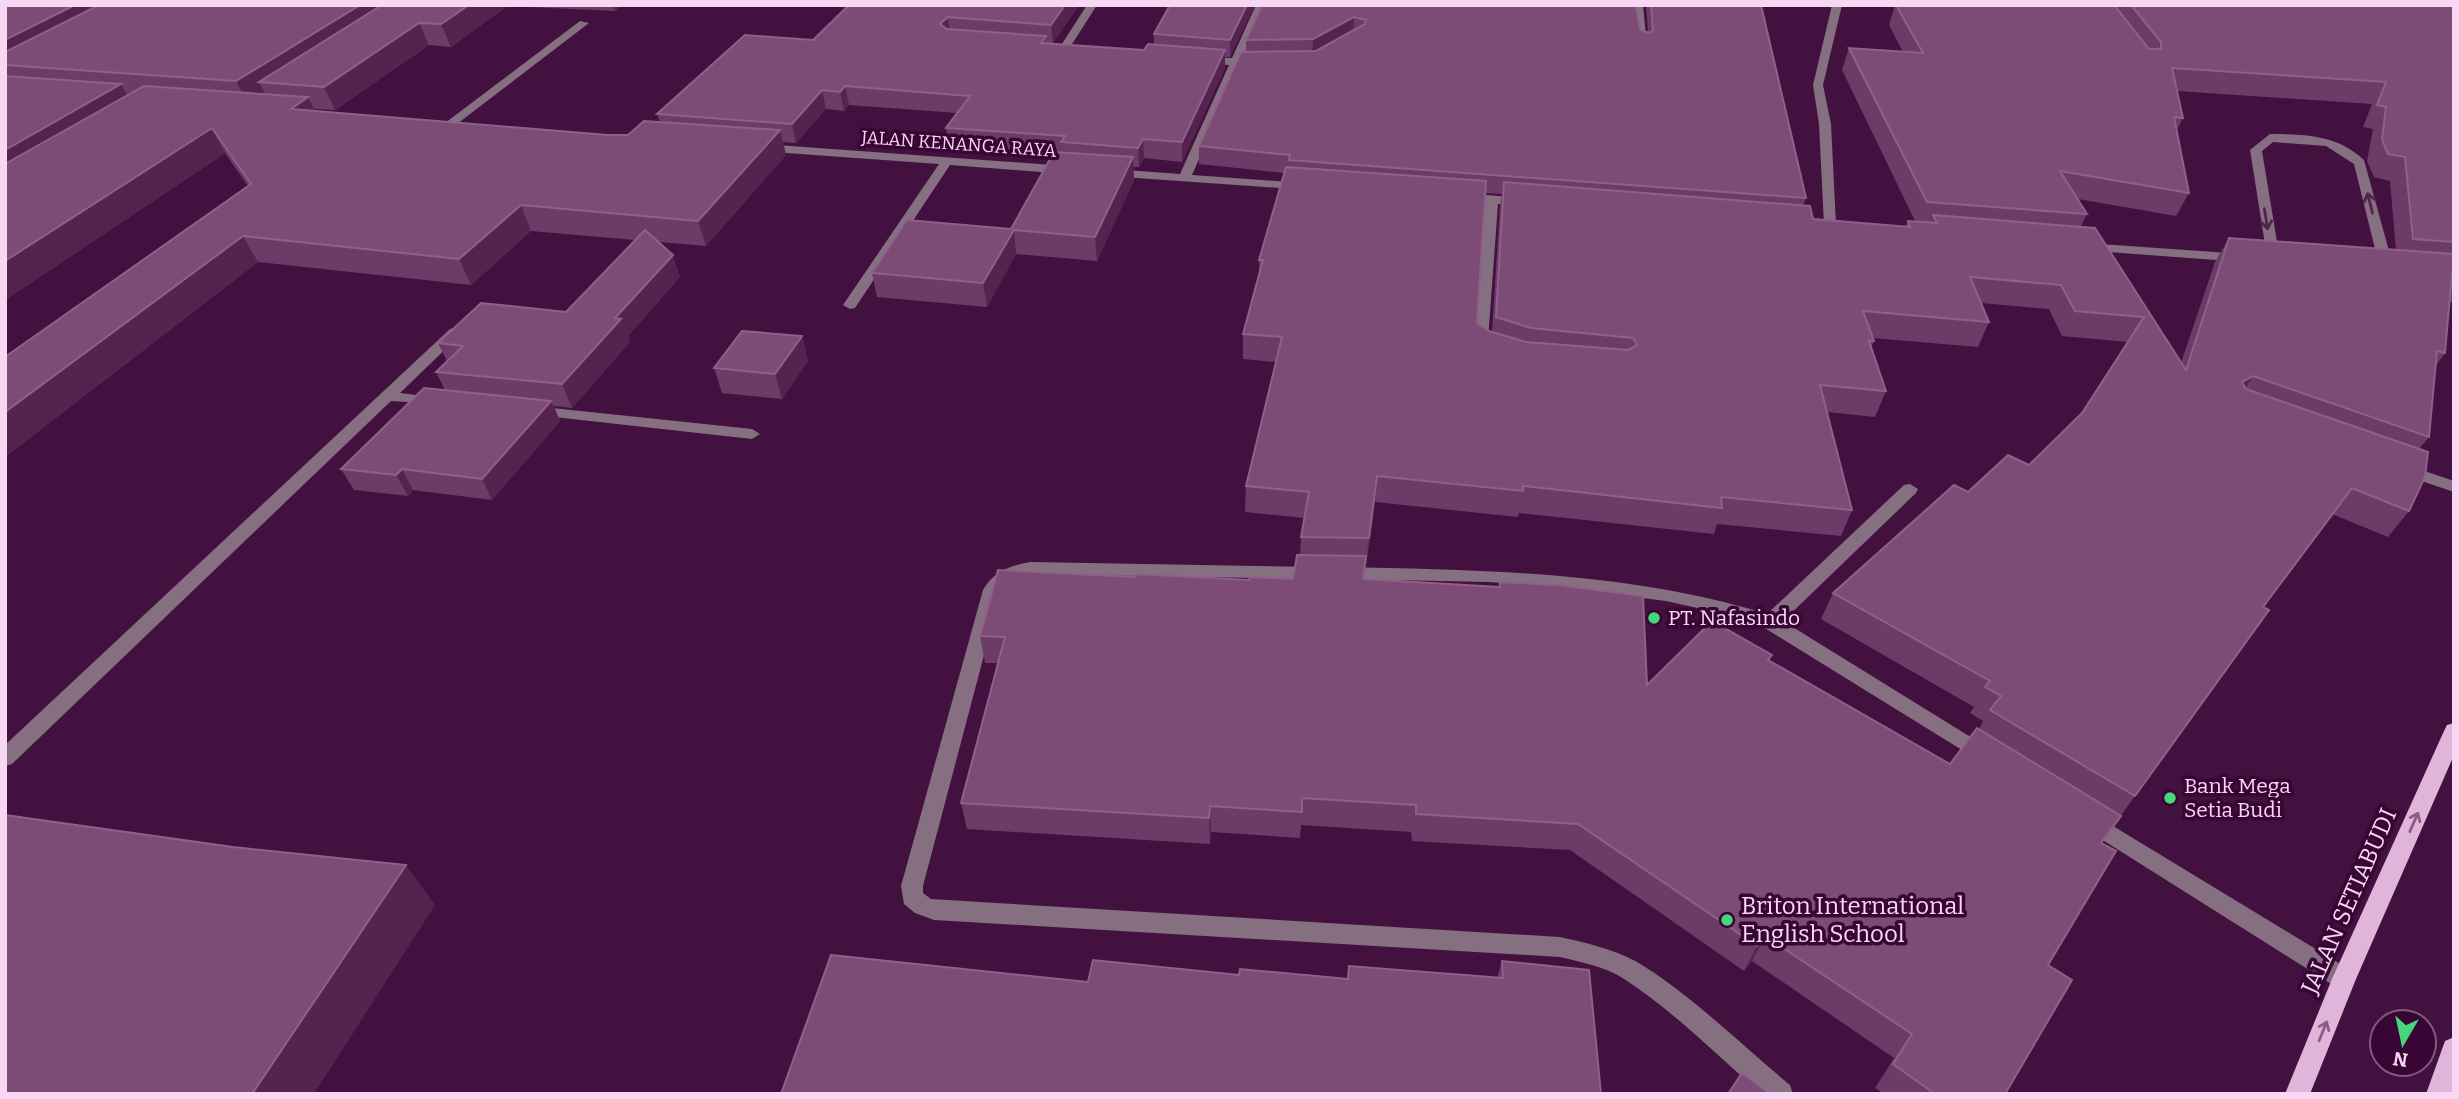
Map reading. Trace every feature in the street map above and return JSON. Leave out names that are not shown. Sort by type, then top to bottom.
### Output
[{"type":"main road","name":"JALAN SETIABUDI","points":[[2297,1094],[2344,979],[2454,732]]},
{"type":"main road","points":[[2438,1094],[2454,1049]]},
{"type":"street","points":[[1063,50],[1093,5]]},
{"type":"street","points":[[1184,178],[1261,5]]},
{"type":"street","points":[[1638,5],[1643,45]]},
{"type":"street","points":[[1830,225],[1825,124],[1818,85],[1837,5]]},
{"type":"street","points":[[476,127],[443,124],[584,23]]},
{"type":"street","points":[[1051,49],[1076,51]]},
{"type":"street","points":[[1194,60],[1273,63]]},
{"type":"street","points":[[2073,246],[2279,261],[2256,150],[2270,138],[2300,138],[2329,141],[2350,151],[2360,163],[2387,269]]},
{"type":"street","name":"JALAN KENANGA RAYA","points":[[743,146],[1318,187]]},
{"type":"street","points":[[850,306],[947,161]]},
{"type":"street","points":[[1452,197],[1533,202]]},
{"type":"street","points":[[1492,199],[1481,340],[1486,351],[1496,355]]},
{"type":"street","points":[[5,758],[466,322]]},
{"type":"street","points":[[387,396],[455,403]]},
{"type":"street","points":[[523,410],[752,434]]},
{"type":"street","points":[[2390,464],[2454,487]]},
{"type":"street","points":[[1770,622],[1910,489]]},
{"type":"street","points":[[1781,1094],[1663,994],[1628,969],[1597,956],[1560,947],[934,910],[916,901],[912,897],[912,886],[992,590],[1005,575],[1030,568],[1489,576],[1666,595],[1721,607],[1770,622],[2004,768]]},
{"type":"street","points":[[2075,812],[2344,979]]},
{"type":"building","points":[[5,5],[75,5],[5,40]]},
{"type":"building","points":[[99,5],[360,5],[236,81],[5,65],[5,52]]},
{"type":"building","points":[[382,5],[469,5],[441,24],[419,23],[324,87],[259,82]]},
{"type":"building","points":[[849,5],[1065,5],[1051,25],[948,17],[940,24],[947,29],[1046,36],[1041,43],[1144,50],[1148,44],[1225,50],[1182,142],[1143,139],[1138,148],[1061,142],[1065,136],[946,128],[970,96],[845,86],[840,92],[822,90],[792,124],[657,114],[745,35],[813,40]]},
{"type":"building","points":[[1170,5],[1247,5],[1230,40],[1154,34]]},
{"type":"building","points":[[1262,5],[1636,5],[1640,30],[1650,33],[1653,30],[1651,5],[1761,5],[1806,198],[1289,160],[1290,155],[1199,146],[1241,52],[1316,51],[1365,24],[1366,20],[1354,17],[1313,39],[1246,40]]},
{"type":"building","points":[[1896,5],[2114,5],[2149,49],[2161,49],[2161,42],[2131,5],[2454,5],[2454,242],[2413,239],[2405,157],[2388,154],[2382,139],[2386,107],[2377,105],[2386,82],[2172,68],[2183,118],[2174,117],[2189,193],[2060,171],[2087,214],[1927,202],[1849,48],[1923,53]]},
{"type":"building","points":[[5,76],[121,84],[5,150]]},
{"type":"building","points":[[144,86],[308,97],[291,109],[608,135],[628,135],[644,121],[780,130],[698,221],[521,205],[459,259],[243,236],[5,412],[5,357],[251,184],[212,128],[5,261],[5,164]]},
{"type":"building","points":[[1054,152],[1133,157],[1095,237],[1014,230],[983,283],[872,273],[907,220],[1011,229]]},
{"type":"building","points":[[1286,167],[1486,181],[1477,323],[1489,331],[1526,342],[1628,350],[1637,345],[1633,338],[1531,328],[1496,317],[1504,182],[1810,206],[1813,219],[1910,227],[1908,221],[1937,223],[1933,215],[2095,228],[2186,370],[2229,238],[2454,254],[2445,353],[2437,351],[2429,437],[2253,376],[2242,382],[2246,389],[2428,452],[2425,477],[2409,511],[2352,488],[2263,607],[2269,610],[2135,796],[1990,710],[2001,696],[1985,687],[1990,681],[1833,593],[1954,485],[1968,492],[2008,455],[2029,465],[2082,413],[2144,317],[2075,311],[2061,285],[1970,277],[1989,322],[1863,311],[1874,341],[1869,341],[1886,391],[1820,385],[1852,510],[1721,497],[1722,508],[1523,486],[1523,491],[1377,476],[1369,538],[1301,537],[1309,492],[1246,486],[1282,337],[1243,334],[1263,260],[1259,260]]},
{"type":"building","points":[[645,230],[673,255],[615,318],[621,319],[562,384],[436,372],[463,346],[438,343],[481,303],[566,312]]},
{"type":"building","points":[[742,331],[802,336],[775,374],[714,368]]},
{"type":"building","points":[[424,388],[551,401],[482,479],[402,469],[396,475],[341,469]]},
{"type":"building","points":[[1297,555],[1366,556],[1363,579],[1500,587],[1500,582],[1558,585],[1643,596],[1647,685],[1712,621],[1772,655],[1768,660],[1950,764],[1977,728],[2121,816],[2101,843],[2116,851],[2048,965],[2072,980],[2005,1094],[1935,1094],[1893,1064],[1912,1034],[1765,936],[1757,946],[1578,824],[1416,814],[1416,805],[1302,798],[1302,812],[1210,806],[1209,818],[961,803],[1005,637],[980,636],[998,570],[1135,577],[1136,574],[1249,580],[1250,577],[1293,579]]},
{"type":"building","points":[[5,815],[233,847],[406,865],[252,1094],[5,1094]]},
{"type":"building","points":[[831,955],[1088,982],[1093,960],[1239,975],[1240,969],[1348,979],[1349,966],[1503,978],[1502,961],[1589,970],[1601,1094],[781,1094]]},
{"type":"building","points":[[1742,1073],[1770,1094],[1728,1094]]},
{"type":"place","name":"PT. Nafasindo","points":[[1654,618]]},
{"type":"place","name":"Bank Mega Setia Budi","points":[[2170,798]]},
{"type":"place","name":"Briton International English School","points":[[1727,920]]}]
